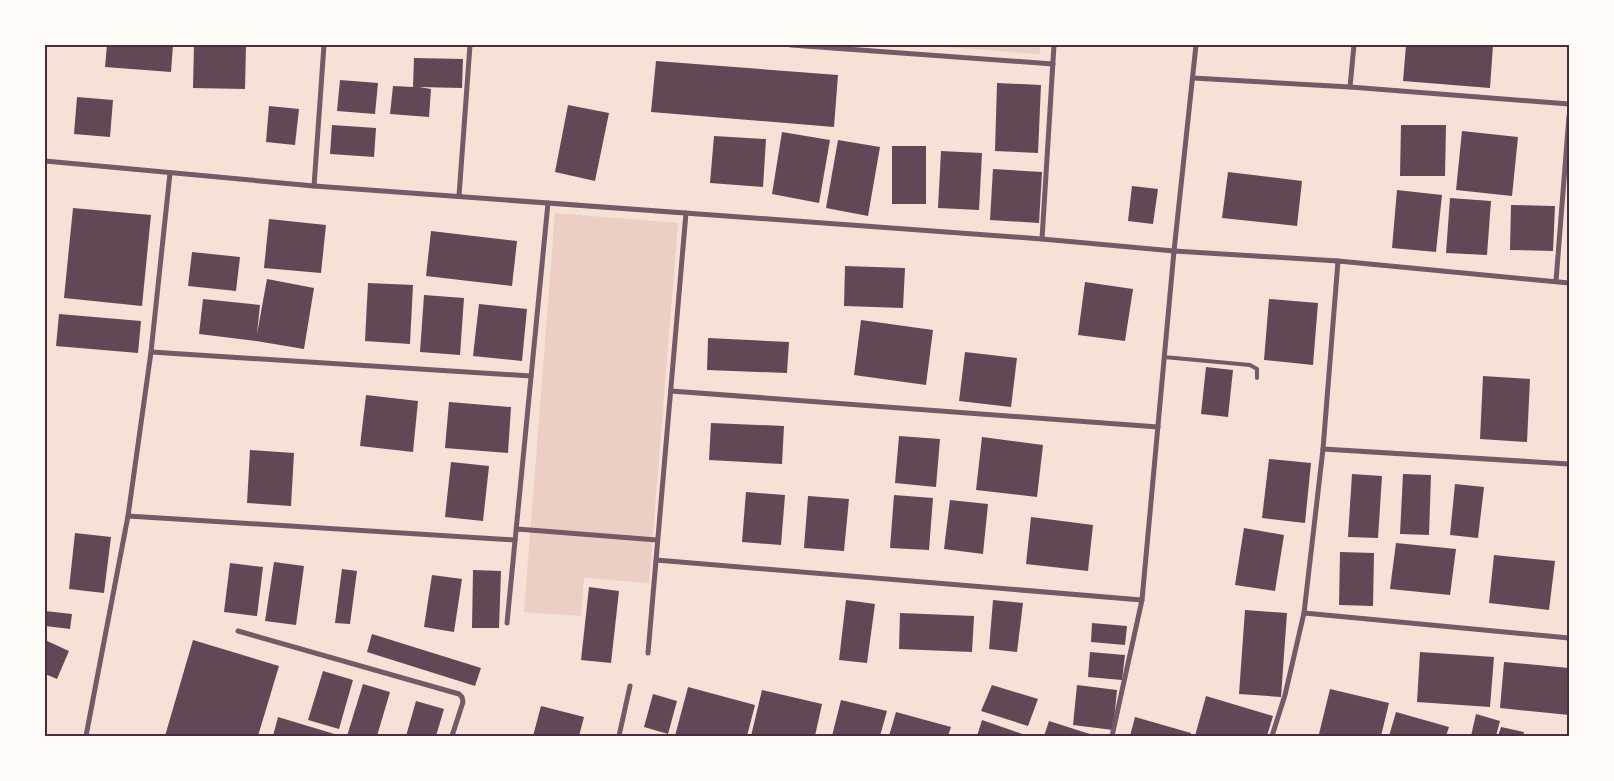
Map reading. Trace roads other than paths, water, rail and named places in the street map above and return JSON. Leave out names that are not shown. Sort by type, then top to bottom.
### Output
[{"type":"street","points":[[314,186],[324,45]]},
{"type":"street","points":[[459,196],[470,45]]},
{"type":"street","points":[[791,45],[1053,64]]},
{"type":"street","points":[[1042,239],[1054,45]]},
{"type":"street","points":[[1112,736],[1142,600],[1174,251],[1196,45]]},
{"type":"street","points":[[1350,87],[1354,45]]},
{"type":"street","points":[[1193,78],[1350,87],[1569,104]]},
{"type":"street","points":[[1556,281],[1569,116]]},
{"type":"street","points":[[45,161],[314,186],[1042,239],[1174,251],[1338,261],[1569,283]]},
{"type":"street","points":[[86,736],[128,516],[151,352],[170,174]]},
{"type":"street","points":[[506,624],[517,529],[548,203]]},
{"type":"street","points":[[648,653],[686,213]]},
{"type":"street","points":[[1272,736],[1304,613],[1322,449],[1338,261]]},
{"type":"street","points":[[151,352],[531,376]]},
{"type":"street","points":[[671,391],[1158,427]]},
{"type":"street","points":[[1322,449],[1569,464]]},
{"type":"street","points":[[128,516],[515,540]]},
{"type":"street","points":[[517,529],[657,540]]},
{"type":"street","points":[[656,560],[1142,600]]},
{"type":"street","points":[[1304,613],[1569,638]]},
{"type":"street","points":[[238,631],[459,694],[463,702],[452,736]]},
{"type":"street","points":[[619,736],[630,686]]},
{"type":"lane","points":[[1164,357],[1250,365],[1257,369],[1258,378]]}]
